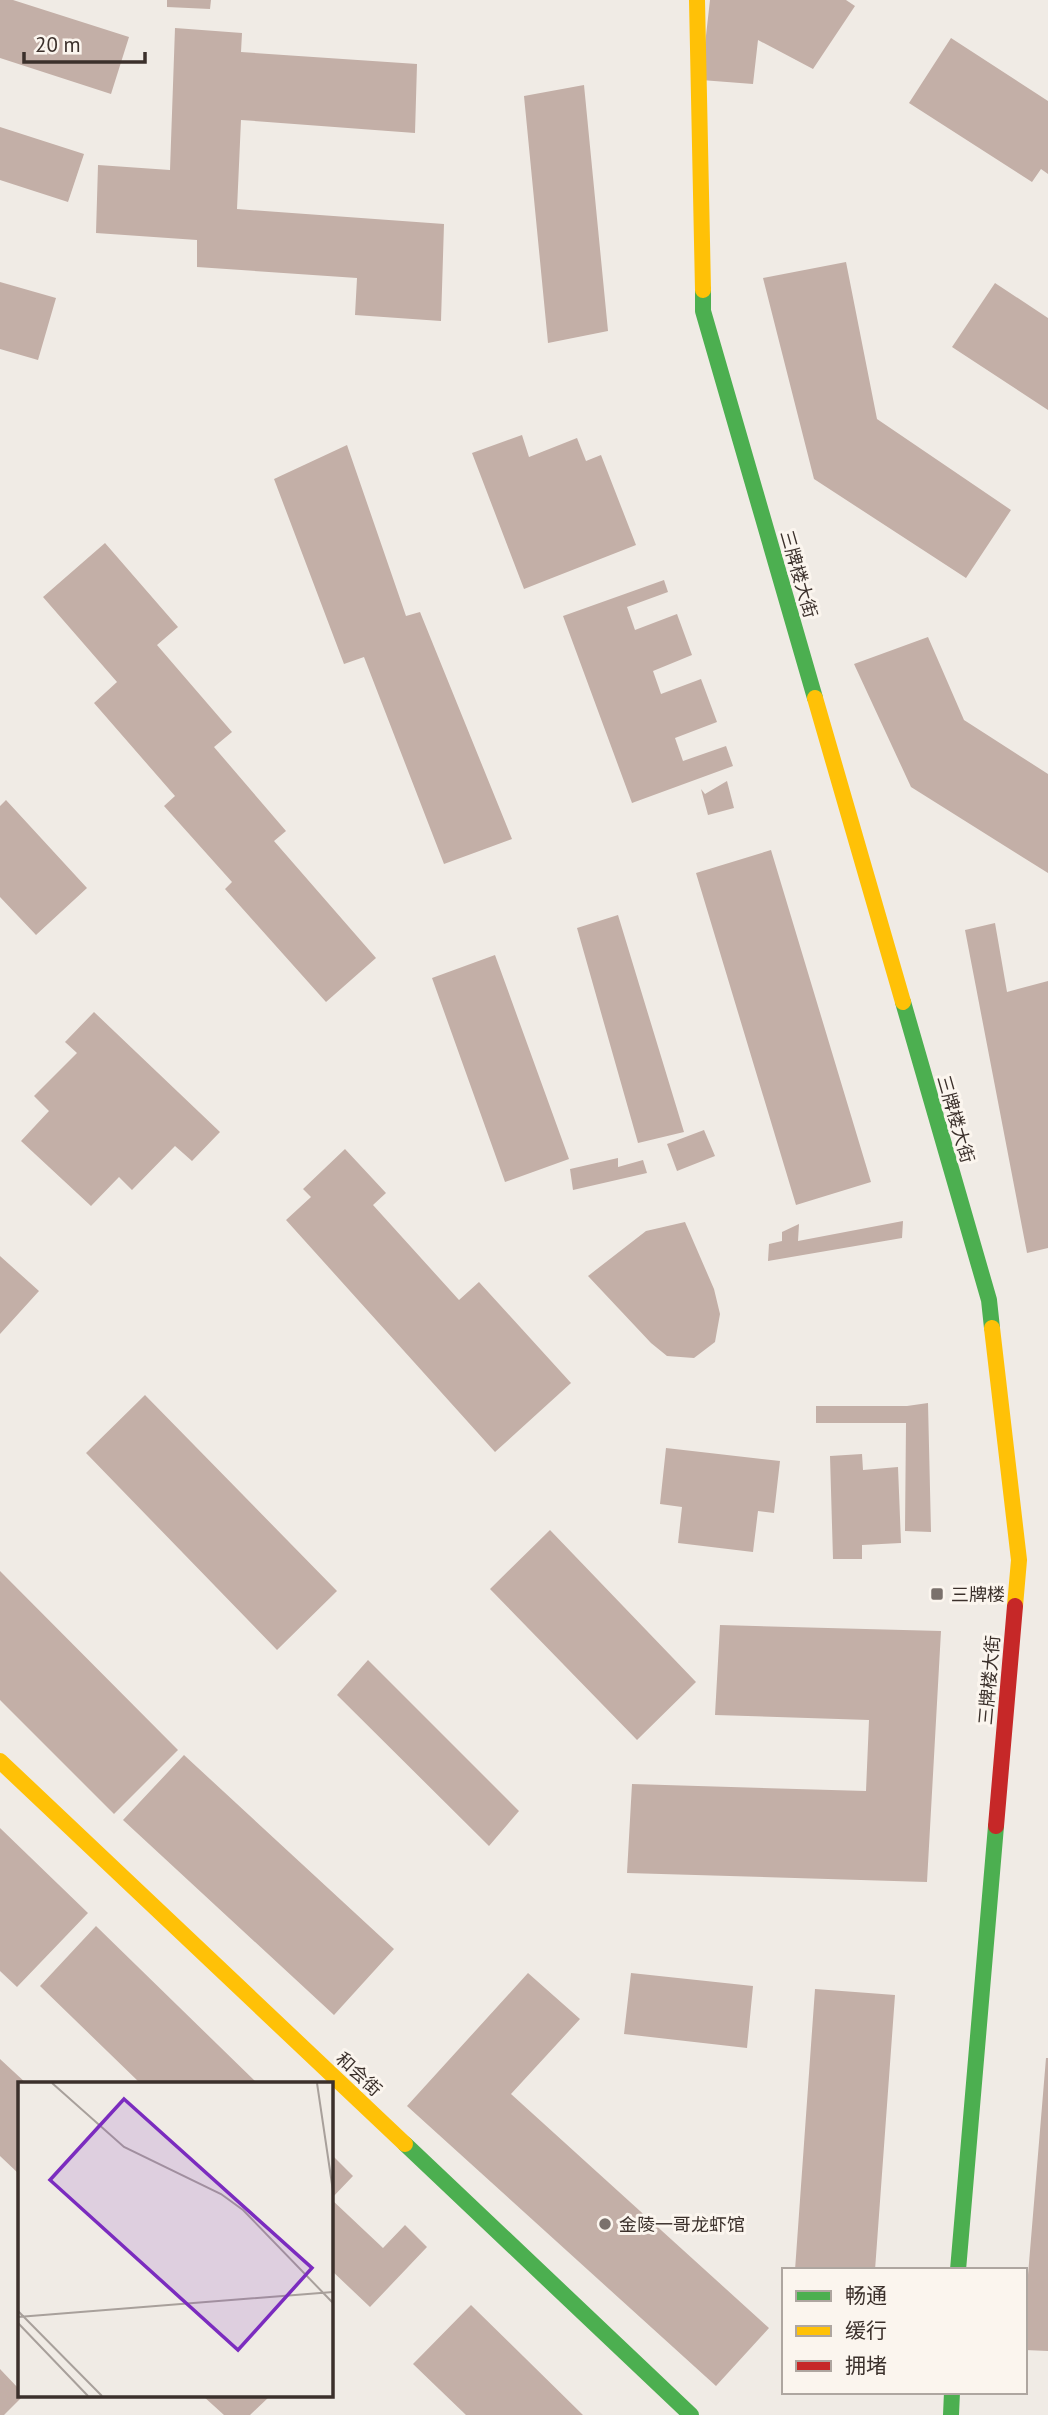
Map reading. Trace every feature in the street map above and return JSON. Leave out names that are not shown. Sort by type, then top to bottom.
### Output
[{"type":"street","name":"三牌楼大街","points":[[697,0],[703,310],[989,1300],[1019,1560],[958,2268]]},
{"type":"street","name":"和会街","points":[[0,1761],[691,2415]]},
{"type":"street","points":[[951,2415],[952,2394]]},
{"type":"building","points":[[0,0],[13,0],[129,37],[111,94],[0,58]]},
{"type":"building","points":[[167,0],[211,0],[210,9],[167,7]]},
{"type":"building","points":[[710,0],[846,0],[855,6],[813,69],[758,40],[753,84],[701,80]]},
{"type":"building","points":[[175,28],[242,33],[241,52],[417,64],[415,133],[241,120],[237,209],[444,224],[441,321],[355,315],[357,278],[197,267],[197,240],[96,233],[98,165],[170,170]]},
{"type":"building","points":[[951,38],[1048,101],[1048,174],[1041,169],[1032,182],[909,103]]},
{"type":"building","points":[[584,85],[608,331],[548,343],[524,96]]},
{"type":"building","points":[[0,127],[84,154],[68,202],[0,180]]},
{"type":"building","points":[[846,262],[877,419],[1011,510],[966,578],[814,479],[763,278]]},
{"type":"building","points":[[0,282],[56,298],[38,360],[0,349]]},
{"type":"building","points":[[995,283],[1048,318],[1048,410],[952,347]]},
{"type":"building","points":[[522,435],[529,457],[577,438],[586,461],[601,455],[636,545],[524,589],[472,453]]},
{"type":"building","points":[[347,445],[406,616],[420,612],[512,839],[444,864],[364,657],[344,664],[274,479]]},
{"type":"building","points":[[105,543],[178,627],[157,645],[232,732],[214,747],[286,831],[274,841],[376,958],[326,1002],[225,889],[232,882],[164,806],[175,796],[94,703],[117,682],[43,597]]},
{"type":"building","points":[[664,580],[668,592],[627,607],[635,630],[677,614],[692,655],[653,671],[661,694],[701,679],[717,722],[675,738],[683,761],[726,746],[733,766],[632,803],[563,616]]},
{"type":"building","points":[[928,637],[964,720],[1048,774],[1048,873],[911,787],[854,664]]},
{"type":"building","points":[[727,781],[734,808],[708,815],[701,789],[705,794]]},
{"type":"building","points":[[6,800],[87,888],[36,935],[0,897],[0,806]]},
{"type":"building","points":[[771,850],[871,1182],[796,1205],[696,873]]},
{"type":"building","points":[[618,915],[684,1132],[638,1143],[577,928]]},
{"type":"building","points":[[995,923],[1007,992],[1048,981],[1048,1248],[1027,1253],[965,930]]},
{"type":"building","points":[[495,955],[569,1159],[505,1182],[432,978]]},
{"type":"building","points":[[94,1012],[220,1132],[192,1161],[175,1146],[132,1190],[119,1177],[91,1206],[21,1141],[49,1111],[34,1096],[77,1053],[65,1042]]},
{"type":"building","points":[[704,1130],[715,1156],[677,1171],[667,1144]]},
{"type":"building","points":[[345,1149],[386,1193],[373,1205],[459,1300],[479,1282],[571,1383],[495,1452],[286,1220],[311,1197],[303,1189]]},
{"type":"building","points":[[618,1158],[618,1167],[643,1160],[647,1173],[573,1190],[570,1169]]},
{"type":"building","points":[[903,1221],[902,1238],[768,1261],[769,1244],[782,1241],[782,1232],[799,1224],[798,1241]]},
{"type":"building","points":[[685,1222],[714,1289],[720,1314],[715,1342],[694,1358],[667,1356],[651,1343],[588,1276],[646,1231]]},
{"type":"building","points":[[0,1256],[39,1291],[0,1334]]},
{"type":"building","points":[[145,1395],[337,1591],[277,1650],[86,1453]]},
{"type":"building","points":[[928,1403],[931,1532],[905,1531],[906,1423],[816,1423],[816,1406],[907,1406]]},
{"type":"building","points":[[666,1448],[780,1461],[774,1513],[758,1511],[753,1552],[678,1543],[682,1507],[660,1504]]},
{"type":"building","points":[[862,1454],[863,1470],[898,1467],[901,1543],[862,1545],[862,1559],[833,1559],[830,1456]]},
{"type":"building","points":[[550,1530],[696,1682],[637,1740],[490,1589]]},
{"type":"building","points":[[0,1571],[178,1750],[114,1814],[0,1700]]},
{"type":"building","points":[[720,1625],[941,1631],[927,1882],[627,1873],[632,1784],[866,1791],[869,1720],[715,1715]]},
{"type":"building","points":[[368,1660],[519,1811],[489,1846],[337,1695]]},
{"type":"building","points":[[184,1755],[394,1949],[334,2015],[123,1820]]},
{"type":"building","points":[[0,1828],[88,1913],[17,1987],[0,1971]]},
{"type":"building","points":[[96,1926],[256,2082],[139,2082],[40,1986]]},
{"type":"building","points":[[528,1973],[580,2019],[511,2094],[769,2328],[716,2386],[407,2106]]},
{"type":"building","points":[[631,1973],[753,1986],[747,2048],[624,2034]]},
{"type":"building","points":[[815,1989],[895,1995],[875,2268],[795,2268]]},
{"type":"building","points":[[1048,2058],[1048,2351],[1027,2350],[1027,2287]]},
{"type":"building","points":[[0,2059],[25,2082],[18,2082],[18,2173],[0,2156]]},
{"type":"building","points":[[332,2155],[353,2176],[332,2198]]},
{"type":"building","points":[[332,2200],[383,2248],[405,2225],[427,2247],[370,2307],[332,2271]]},
{"type":"building","points":[[471,2305],[583,2415],[466,2415],[413,2364]]},
{"type":"building","points":[[0,2369],[18,2388],[18,2398],[21,2398],[4,2415],[0,2415]]},
{"type":"building","points":[[205,2398],[268,2398],[250,2415],[224,2415]]},
{"type":"traffic: fast","points":[[703,290],[703,311],[815,698]]},
{"type":"traffic: fast","points":[[903,1002],[989,1300],[992,1328]]},
{"type":"traffic: fast","points":[[958,2268],[996,1826]]},
{"type":"traffic: fast","points":[[405,2144],[691,2415]]},
{"type":"traffic: fast","points":[[951,2415],[952,2394]]},
{"type":"traffic: slow","points":[[697,0],[703,290]]},
{"type":"traffic: slow","points":[[815,698],[903,1002]]},
{"type":"traffic: slow","points":[[992,1328],[1019,1560],[1015,1606]]},
{"type":"traffic: slow","points":[[0,1761],[405,2144]]},
{"type":"traffic: jam","points":[[996,1826],[1015,1606]]},
{"type":"place","name":"三牌楼","points":[[937,1594]]},
{"type":"place","name":"金陵一哥龙虾馆","points":[[605,2224]]}]
